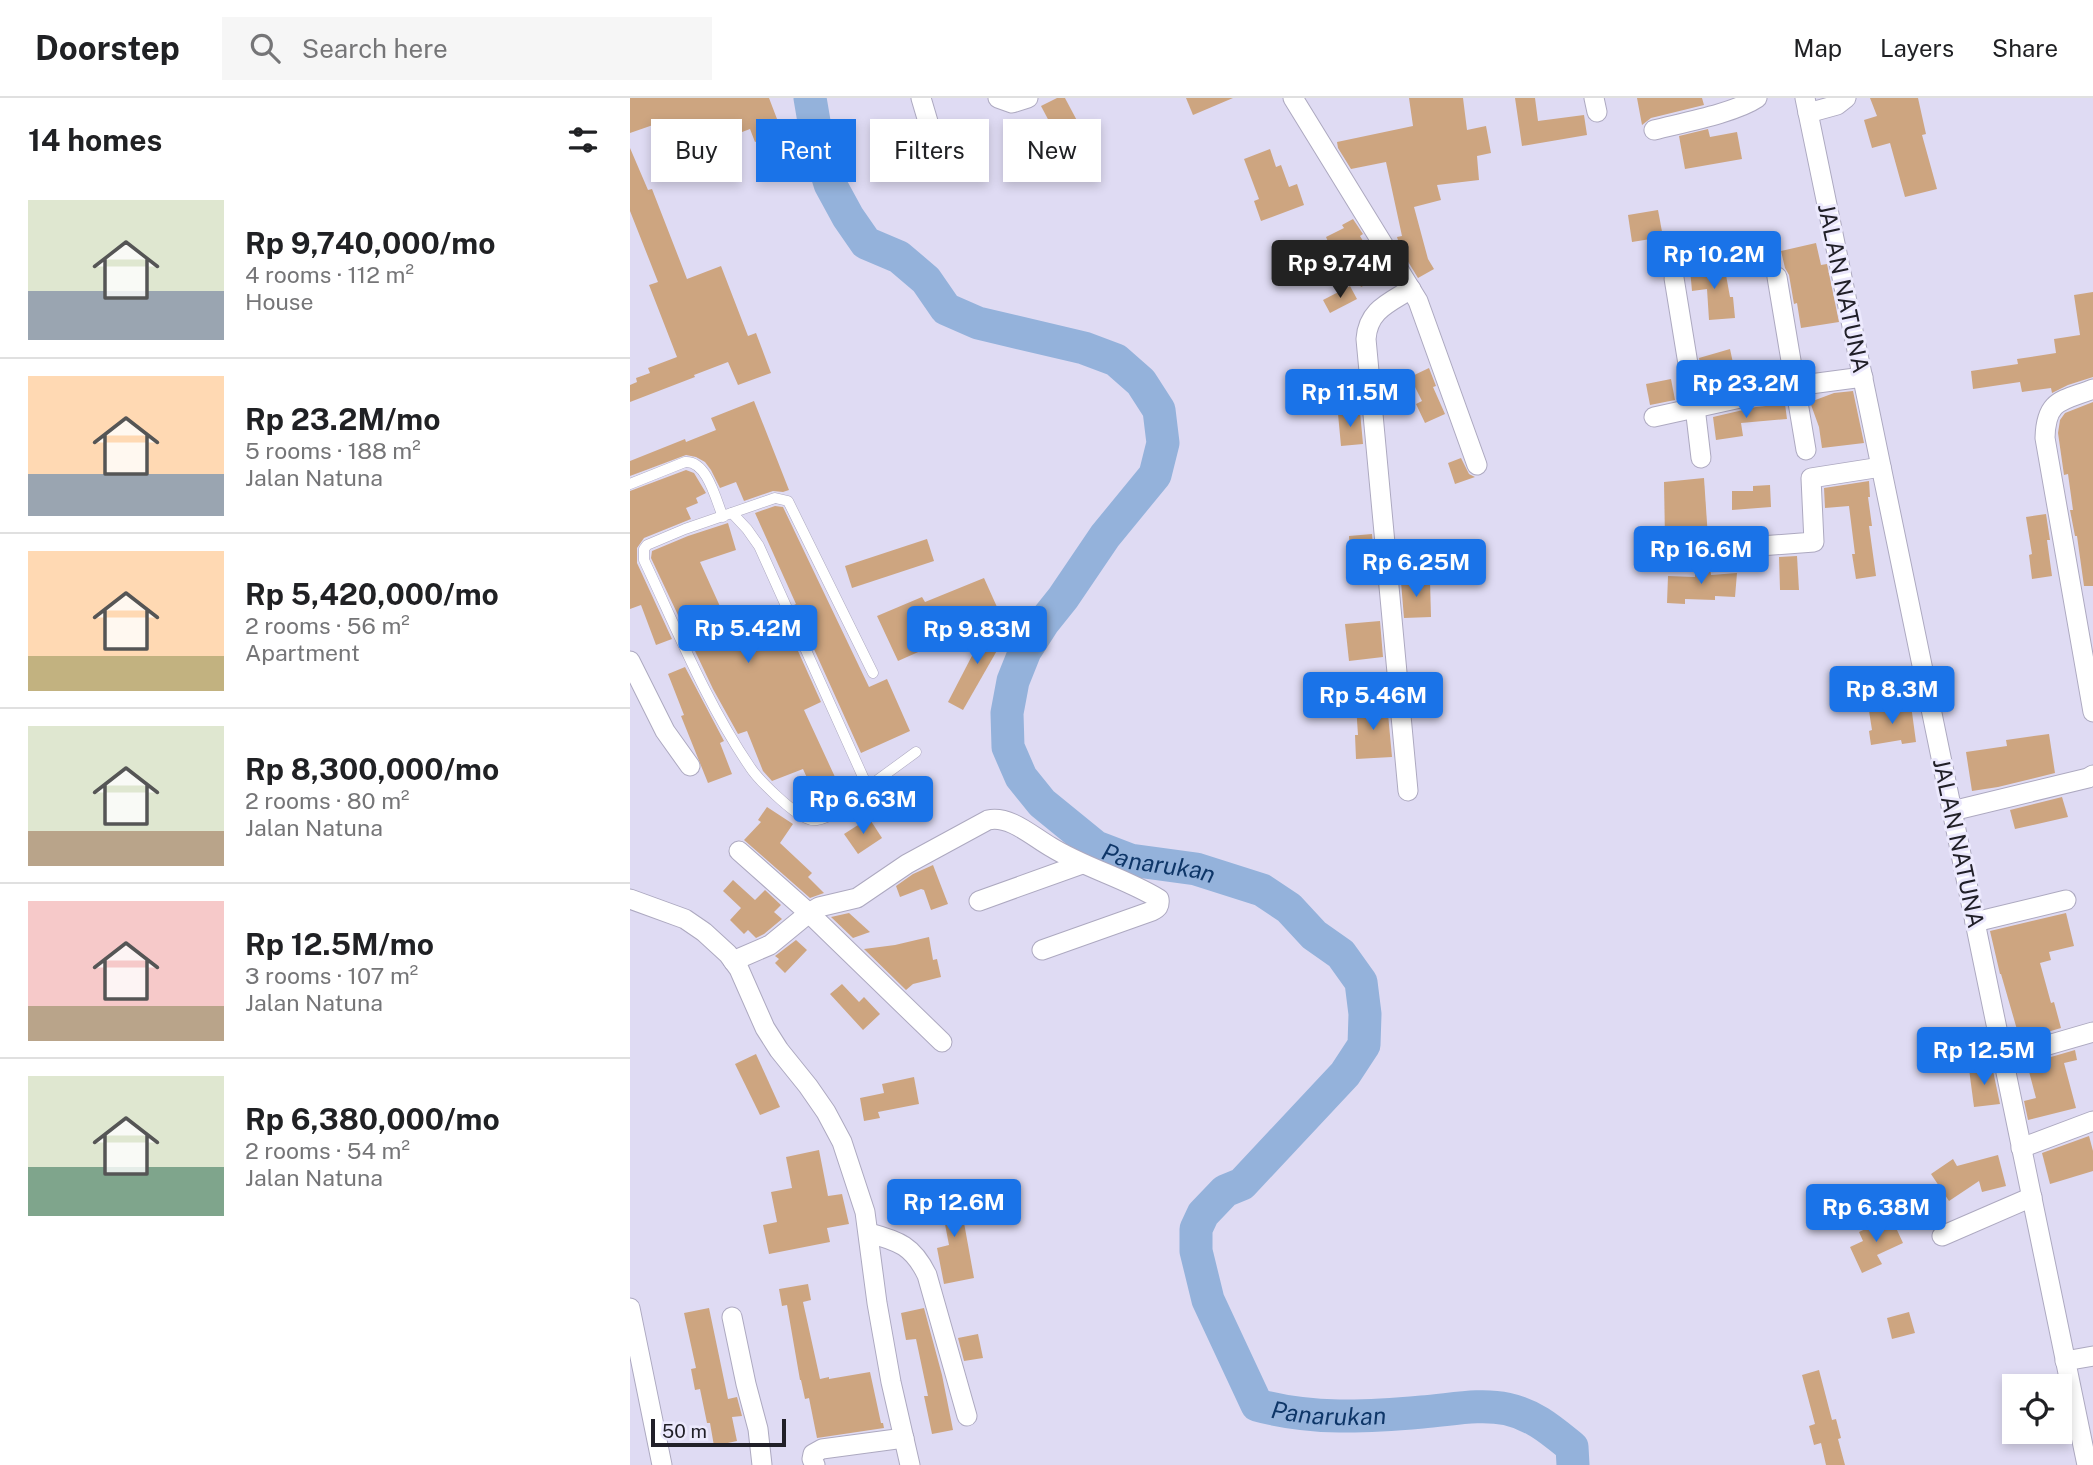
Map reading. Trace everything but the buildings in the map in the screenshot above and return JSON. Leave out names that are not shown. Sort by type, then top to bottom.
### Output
[{"type":"street","points":[[921,98],[927,119]]},
{"type":"street","points":[[998,98],[1012,103],[1028,98]]},
{"type":"street","points":[[1293,98],[1418,301],[1477,465]]},
{"type":"street","points":[[1654,130],[1715,114],[1758,98]]},
{"type":"street","points":[[1807,106],[1837,106],[1846,98]]},
{"type":"street","name":"JALAN NATUNA","points":[[1807,106],[2087,1465]]},
{"type":"street","points":[[1777,277],[1806,450]]},
{"type":"street","points":[[1674,278],[1701,458]]},
{"type":"street","points":[[1408,791],[1366,339],[1367,328],[1374,314],[1411,289]]},
{"type":"street","points":[[1654,417],[1795,386],[1863,377]]},
{"type":"street","points":[[2093,389],[2051,408],[2045,438],[2093,712]]},
{"type":"street","points":[[1681,552],[1814,542],[1811,478],[1881,467]]},
{"type":"street","points":[[630,661],[665,731],[690,766]]},
{"type":"street","points":[[1952,811],[2093,775]]},
{"type":"street","points":[[733,961],[770,945],[809,913],[826,905],[857,898],[907,864],[994,818],[1013,823],[1082,864],[1159,899],[1158,908],[1042,950]]},
{"type":"street","points":[[739,851],[809,913],[942,1042]]},
{"type":"street","points":[[979,901],[1082,864]]},
{"type":"street","points":[[630,899],[685,919],[718,943],[733,961],[765,1028],[820,1103],[842,1142],[869,1233],[877,1303],[910,1465]]},
{"type":"street","points":[[1975,922],[2066,900]]},
{"type":"street","points":[[2003,1058],[2093,1032]]},
{"type":"street","points":[[2021,1148],[2093,1121]]},
{"type":"street","points":[[1942,1236],[2032,1197]]},
{"type":"street","points":[[869,1233],[906,1247],[919,1259],[928,1275],[967,1416]]},
{"type":"street","points":[[630,1308],[662,1465]]},
{"type":"street","points":[[732,1317],[758,1429],[762,1465]]},
{"type":"street","points":[[2065,1361],[2093,1356]]},
{"type":"street","points":[[815,1465],[812,1459],[815,1451],[904,1438]]},
{"type":"lane","points":[[630,484],[685,462],[698,465],[727,515],[747,529],[759,546],[868,788]]},
{"type":"lane","points":[[873,673],[788,501],[775,498],[647,545],[643,553],[644,560],[715,708],[752,770],[806,819],[817,821],[827,817],[916,752]]},
{"type":"waterway","name":"Panarukan","points":[[810,98],[818,145],[830,184],[866,243],[899,257],[926,280],[946,309],[978,323],[1084,348],[1116,360],[1141,382],[1159,410],[1163,443],[1155,475],[1105,536],[1043,623],[1025,651],[1013,681],[1007,713],[1008,747],[1021,777],[1042,803],[1096,847],[1130,860],[1196,869],[1262,890],[1289,908],[1314,935],[1341,954],[1361,982],[1365,1014],[1364,1045],[1345,1074],[1242,1184],[1225,1191],[1203,1214],[1196,1229],[1196,1251],[1208,1300],[1257,1405],[1298,1413],[1339,1416],[1497,1407],[1534,1419],[1549,1429],[1572,1447],[1573,1465]]}]
